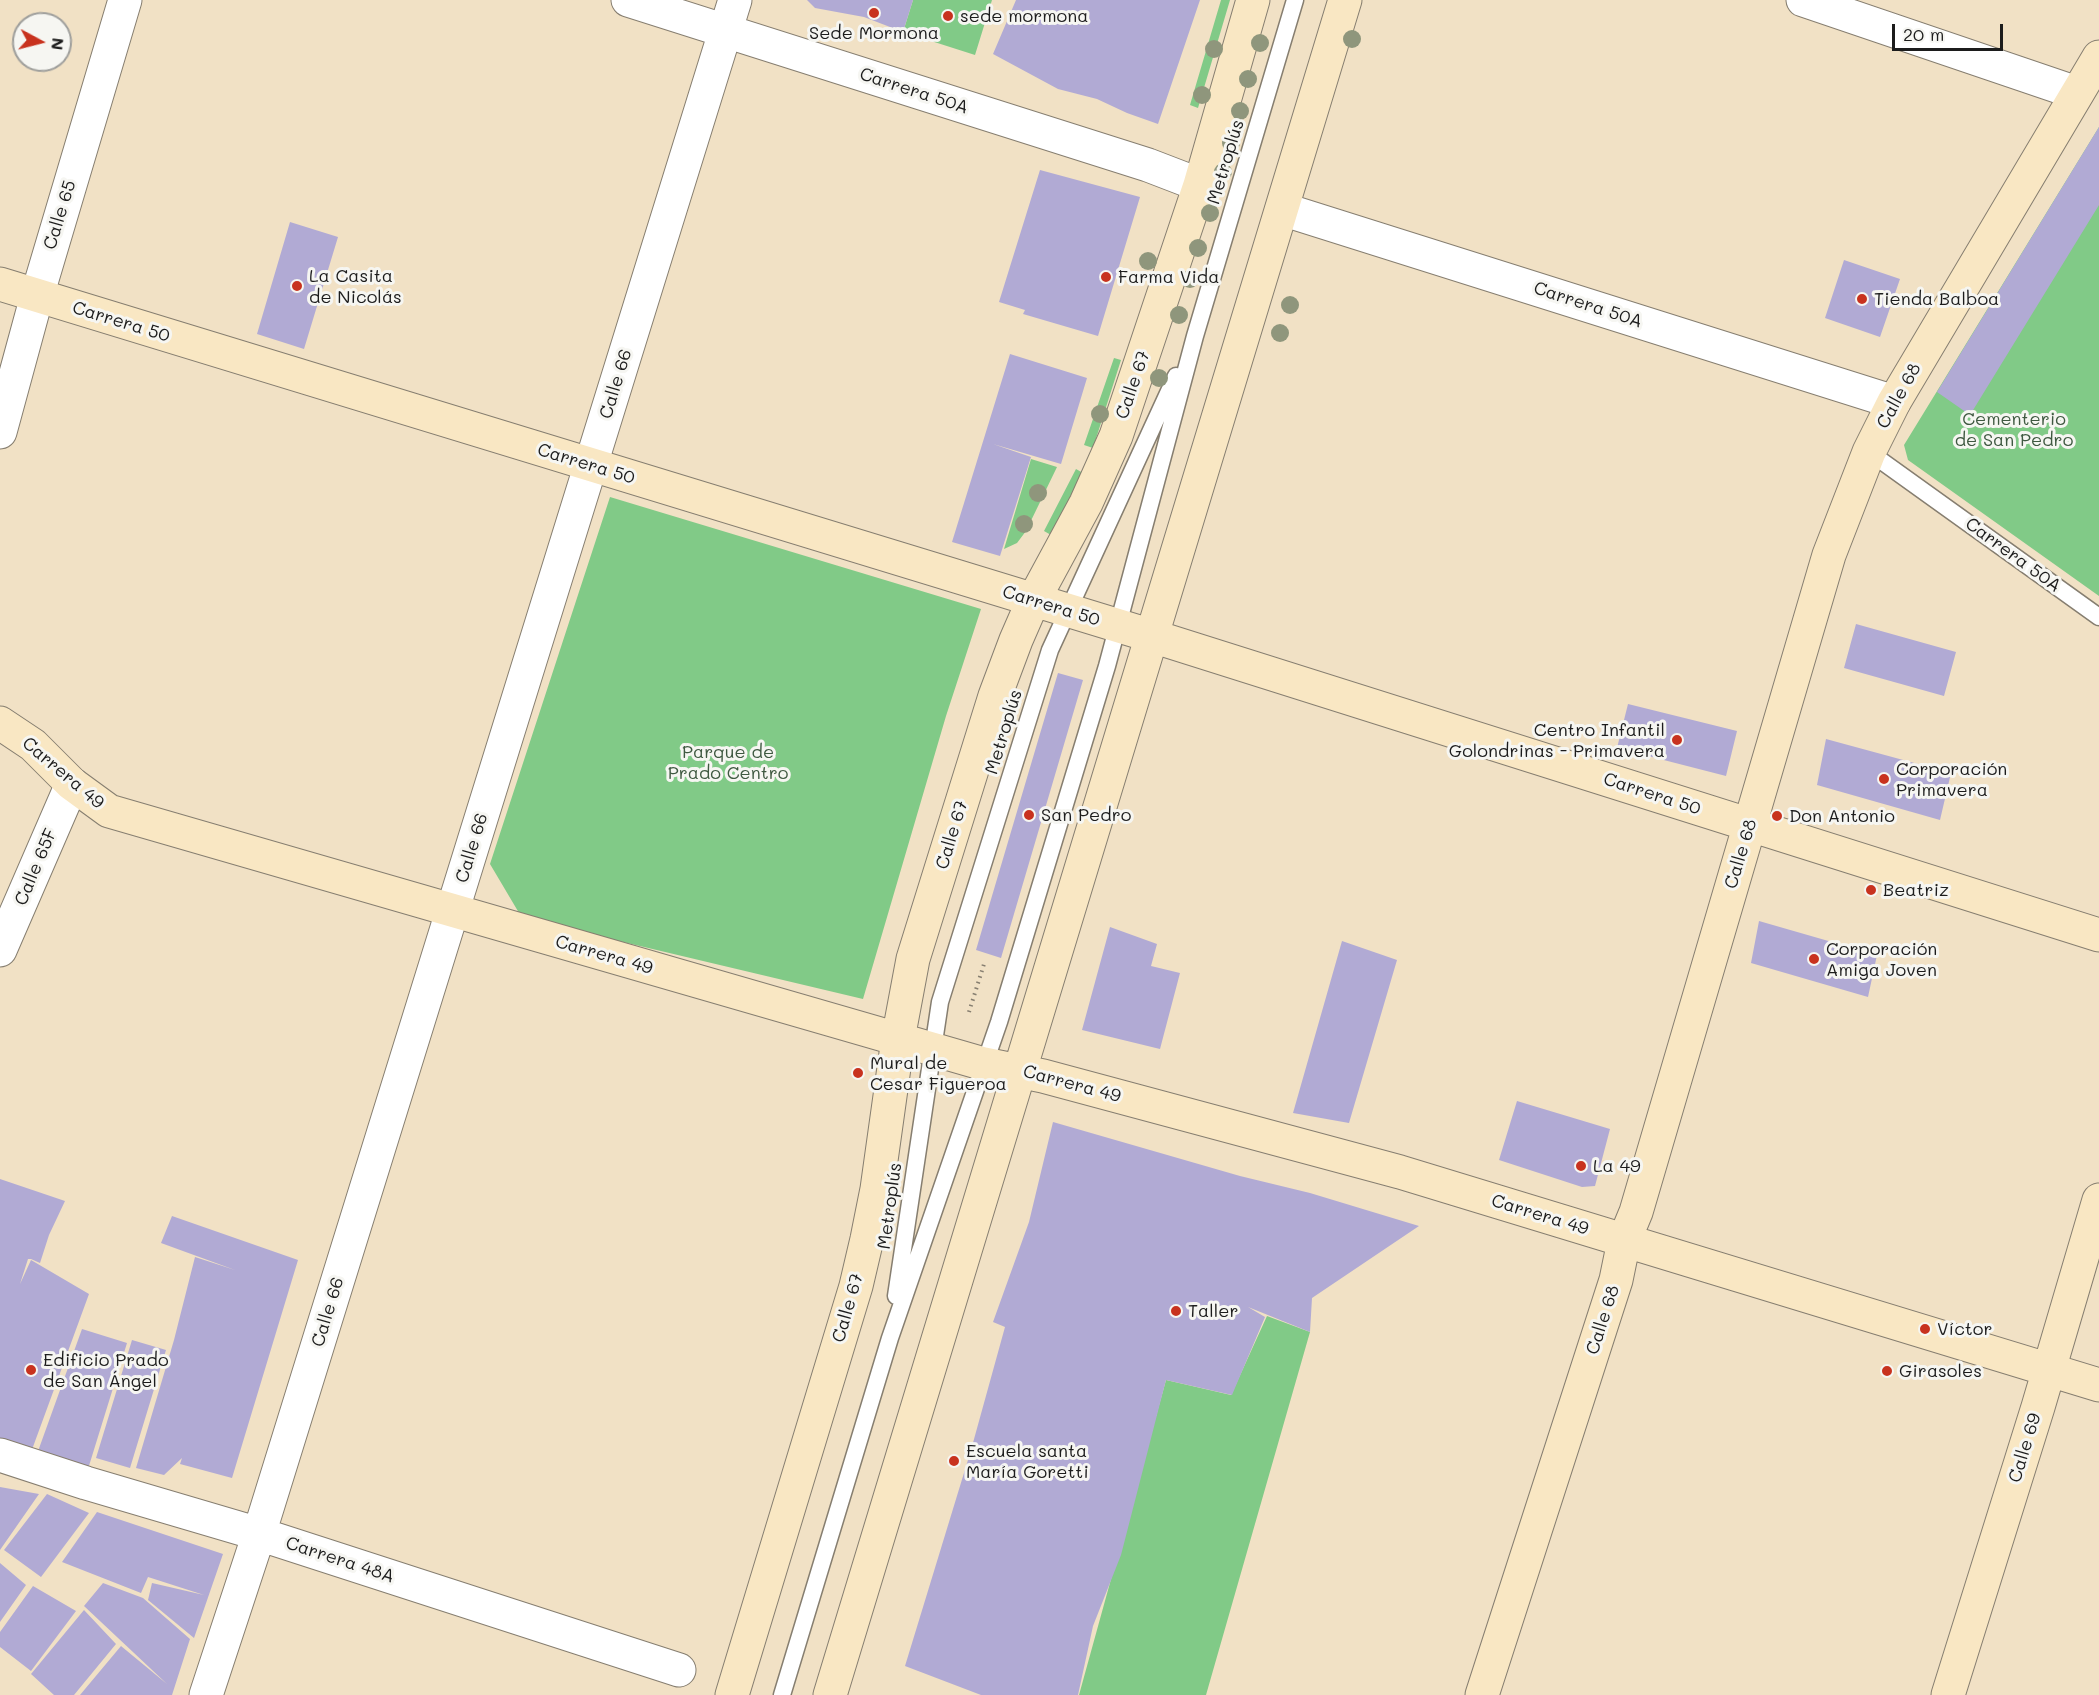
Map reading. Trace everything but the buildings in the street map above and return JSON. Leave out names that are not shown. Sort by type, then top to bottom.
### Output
[{"type":"street","name":"Calle 65","points":[[0,432],[37,296],[125,0]]},
{"type":"street","name":"Carrera 50A","points":[[628,0],[1148,165],[1200,185]]},
{"type":"street","name":"Calle 66","points":[[206,1695],[259,1534],[735,0]]},
{"type":"street","name":"Calle 67","points":[[732,1695],[867,1239],[879,1177],[909,973],[920,936],[995,696],[1019,632],[1101,472],[1116,436],[1200,185],[1253,0]]},
{"type":"street","points":[[830,1695],[1345,0]]},
{"type":"street","points":[[1803,0],[2077,93]]},
{"type":"street","name":"Calle 68","points":[[1482,1695],[1616,1280],[1624,1241],[1636,1212],[1829,555],[1869,452],[1894,402],[2099,57]]},
{"type":"street","name":"Carrera 50A","points":[[1282,209],[1894,402]]},
{"type":"street","name":"Carrera 50","points":[[0,284],[1152,636],[2099,936]]},
{"type":"street","name":"Carrera 49","points":[[0,723],[33,745],[72,784],[109,811],[984,1064],[1020,1070],[1400,1172],[2099,1385]]},
{"type":"street","name":"Calle 65F","points":[[0,950],[72,784]]},
{"type":"street","name":"Calle 69","points":[[1948,1695],[2099,1200]]},
{"type":"street","name":"Carrera 48A","points":[[0,1455],[259,1534],[679,1670]]},
{"type":"lane","name":"Metroplús","points":[[782,1695],[890,1338],[984,1064],[1100,689],[1195,336],[1295,0]]},
{"type":"lane","name":"Metroplús","points":[[890,1338],[940,1002],[1050,650],[1195,336]]},
{"type":"lane","name":"Carrera 50A","points":[[1869,452],[2099,617]]},
{"type":"path","points":[[969,1012],[987,954]]},
{"type":"green space","name":"sede mormona","points":[[913,0],[992,0],[975,55],[903,32]]},
{"type":"green space","points":[[1221,0],[1230,0],[1198,108],[1190,105]]},
{"type":"green space","name":"Cementerio de San Pedro","points":[[2099,127],[2099,596],[1908,460],[1904,445]]},
{"type":"green space","points":[[1114,358],[1121,360],[1093,448],[1084,445]]},
{"type":"green space","points":[[1031,459],[1057,467],[1026,531],[1017,543],[1004,549]]},
{"type":"green space","points":[[1076,469],[1083,473],[1051,535],[1044,531]]},
{"type":"green space","name":"Parque de Prado Centro","points":[[610,497],[981,609],[946,716],[863,999],[522,918],[490,864]]},
{"type":"green space","points":[[1267,1316],[1310,1332],[1206,1695],[1079,1695],[1166,1380],[1231,1395]]},
{"type":"place","name":"Sede Mormona","points":[[874,13]]},
{"type":"place","name":"sede mormona","points":[[948,16]]},
{"type":"place","name":"Farma Vida","points":[[1106,277]]},
{"type":"place","name":"La Casita de Nicolás","points":[[297,286]]},
{"type":"place","name":"Tienda Balboa","points":[[1862,299]]},
{"type":"place","name":"Centro Infantil Golondrinas - Primavera","points":[[1677,740]]},
{"type":"place","name":"Corporación Primavera","points":[[1884,779]]},
{"type":"place","name":"San Pedro","points":[[1029,815]]},
{"type":"place","name":"Don Antonio","points":[[1777,816]]},
{"type":"place","name":"Beatriz","points":[[1871,890]]},
{"type":"place","name":"Corporación Amiga Joven","points":[[1814,959]]},
{"type":"place","name":"Mural de Cesar Figueroa","points":[[858,1073]]},
{"type":"place","name":"La 49","points":[[1581,1166]]},
{"type":"place","name":"Taller","points":[[1176,1311]]},
{"type":"place","name":"Víctor","points":[[1925,1329]]},
{"type":"place","name":"Edificio Prado de San Ángel","points":[[31,1370]]},
{"type":"place","name":"Girasoles","points":[[1887,1371]]},
{"type":"place","name":"Escuela santa María Goretti","points":[[954,1461]]}]
